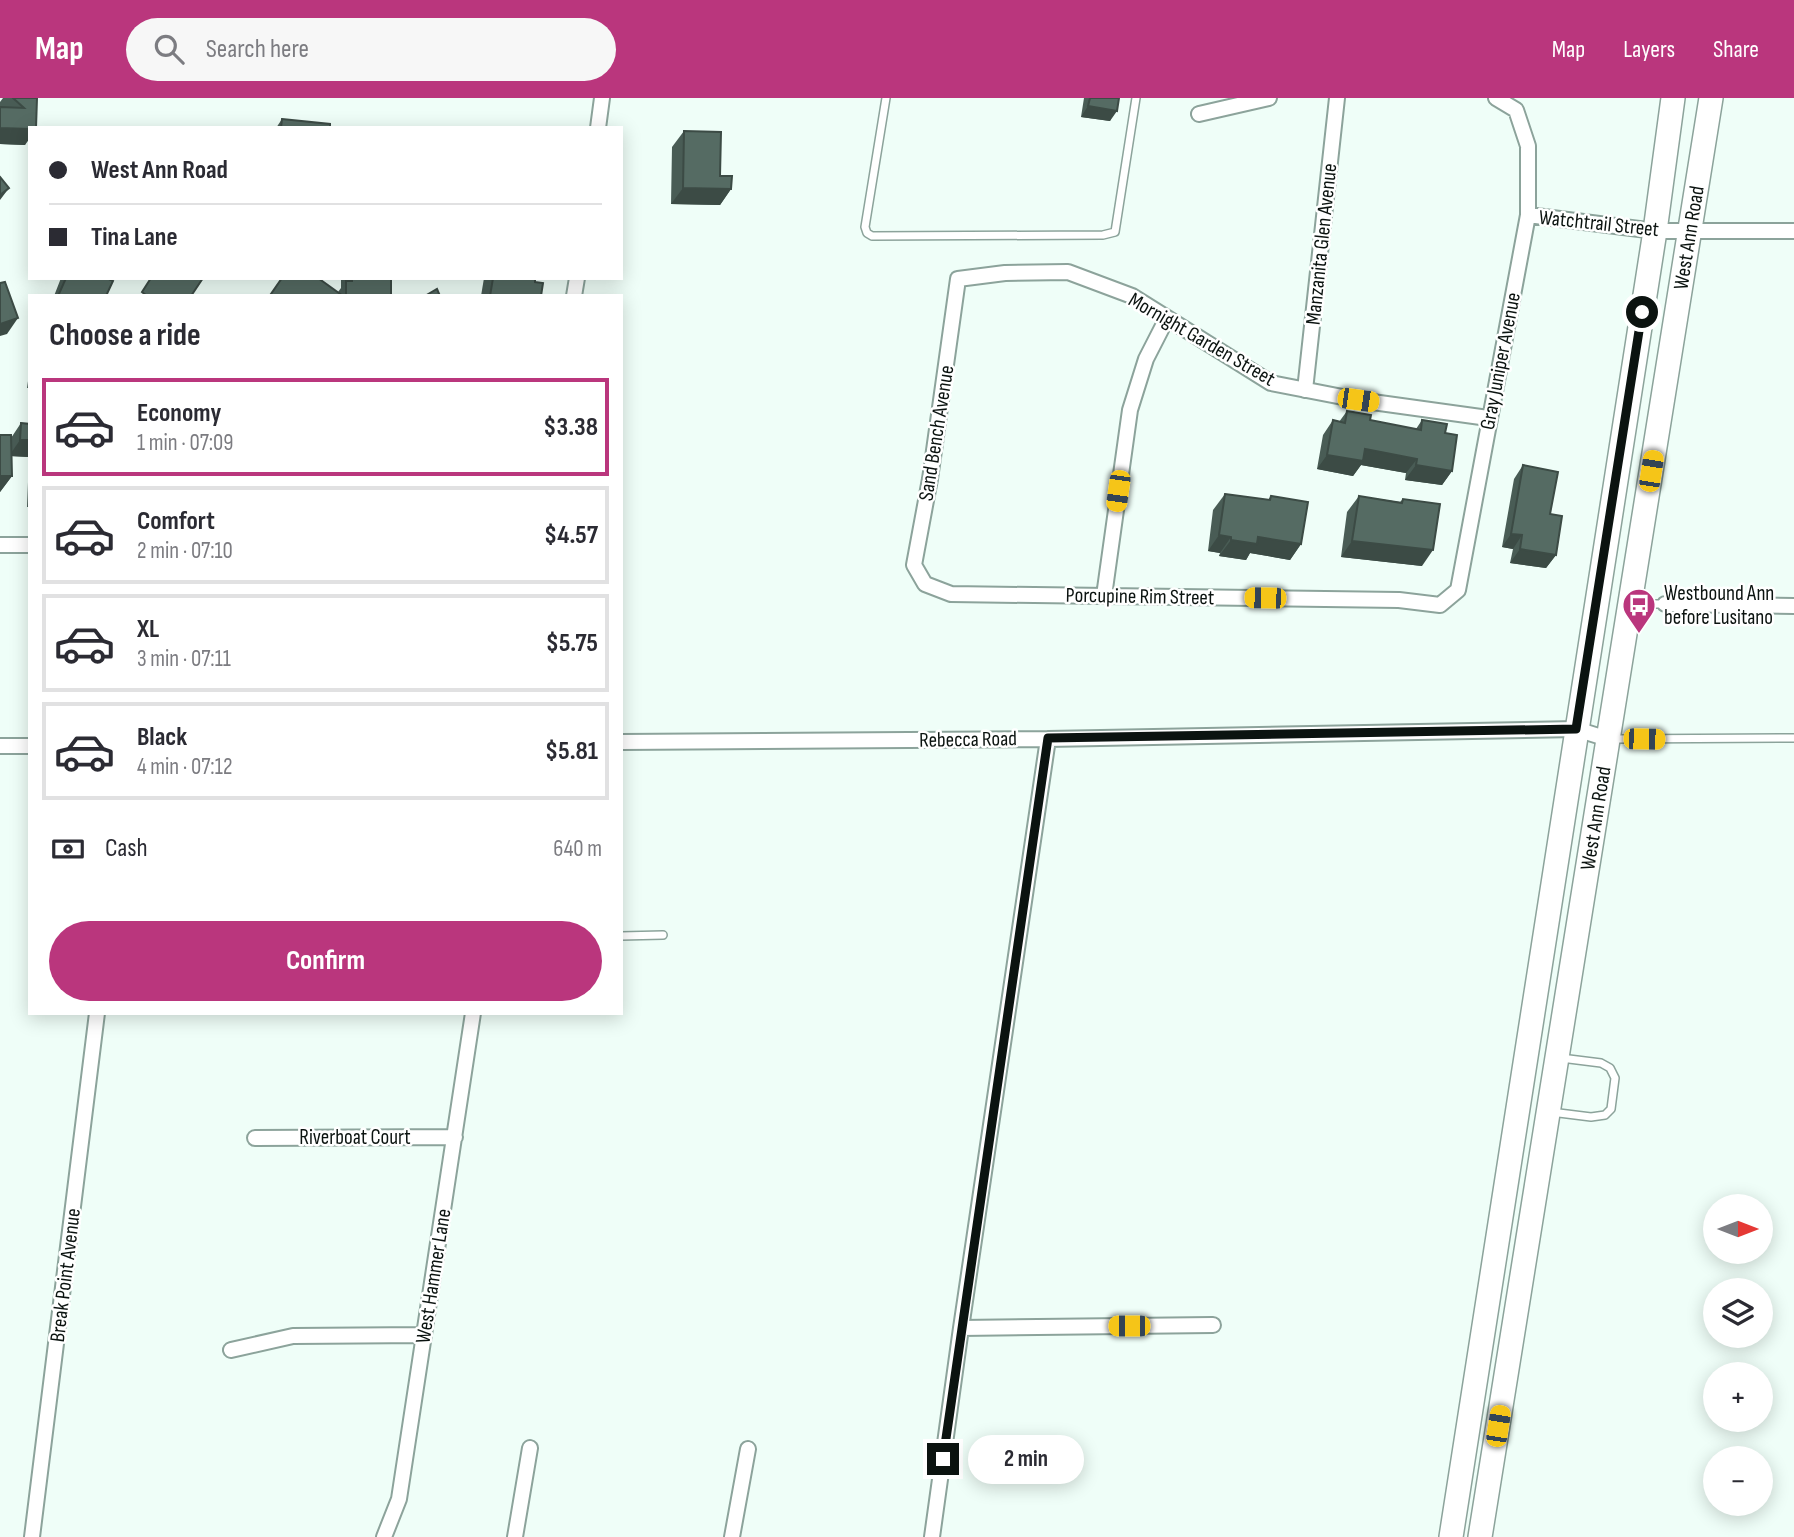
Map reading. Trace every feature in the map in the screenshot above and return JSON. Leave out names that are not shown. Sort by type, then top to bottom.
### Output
[{"type":"main road","name":"West Ann Road","points":[[1480,1537],[1629,604],[1671,231],[1673,98]]},
{"type":"main road","name":"West Ann Road","points":[[1451,1537],[1576,729],[1671,231],[1711,98]]},
{"type":"main road","points":[[1502,1203],[1532,1205]]},
{"type":"street","points":[[598,126],[602,98]]},
{"type":"street","points":[[1199,114],[1269,98]]},
{"type":"street","name":"Manzanita Glen Avenue","points":[[1305,390],[1337,98]]},
{"type":"street","name":"Gray Juniper Avenue","points":[[1440,605],[1458,590],[1528,215],[1528,146],[1516,110],[1496,98]]},
{"type":"street","name":"Watchtrail Street","points":[[1528,215],[1671,231],[1794,231]]},
{"type":"street","name":"Mornight Garden Street","points":[[958,279],[1068,272],[1132,296],[1271,383],[1358,400],[1488,418]]},
{"type":"street","name":"Sand Bench Avenue","points":[[925,584],[914,565],[958,279]]},
{"type":"street","points":[[1104,596],[1130,410],[1146,359],[1167,318]]},
{"type":"street","points":[[0,545],[28,545]]},
{"type":"street","name":"Porcupine Rim Street","points":[[925,584],[951,594],[1399,600],[1440,605]]},
{"type":"street","points":[[1665,604],[1794,606]]},
{"type":"street","name":"Rebecca Road","points":[[623,742],[1576,729],[1608,739]]},
{"type":"street","points":[[932,1537],[1048,738]]},
{"type":"street","points":[[0,746],[28,746]]},
{"type":"street","name":"Break Point Avenue","points":[[32,1537],[97,1015]]},
{"type":"street","name":"West Hammer Lane","points":[[384,1537],[399,1499],[473,1015]]},
{"type":"street","name":"Riverboat Court","points":[[255,1138],[455,1137]]},
{"type":"street","points":[[961,1328],[1213,1325]]},
{"type":"street","points":[[231,1350],[293,1336],[424,1335]]},
{"type":"street","points":[[515,1537],[530,1448]]},
{"type":"street","points":[[732,1537],[748,1449]]},
{"type":"lane","points":[[886,98],[865,228],[872,236],[1103,235],[1115,232],[1136,98]]},
{"type":"lane","points":[[1629,604],[1665,604]]},
{"type":"lane","points":[[1608,739],[1794,738]]},
{"type":"lane","points":[[623,936],[663,935]]},
{"type":"lane","points":[[1547,1112],[1591,1117],[1605,1115],[1611,1109],[1615,1078],[1610,1068],[1601,1063],[1556,1057]]},
{"type":"building","points":[[13,98],[37,98],[36,126],[28,126],[28,129],[0,128],[0,107],[24,108]]},
{"type":"building","points":[[1090,98],[1119,98],[1117,111],[1088,106]]},
{"type":"building","points":[[282,119],[330,124],[330,126],[281,126]]},
{"type":"building","points":[[684,131],[721,132],[720,176],[732,176],[731,189],[683,188]]},
{"type":"building","points":[[0,177],[9,188],[0,195]]},
{"type":"building","points":[[65,280],[113,281],[107,294],[59,294]]},
{"type":"building","points":[[150,280],[202,280],[192,294],[142,292]]},
{"type":"building","points":[[281,280],[321,280],[340,294],[271,294]]},
{"type":"building","points":[[391,280],[391,294],[346,294],[346,281]]},
{"type":"building","points":[[493,280],[535,280],[543,283],[541,294],[490,294]]},
{"type":"building","points":[[5,282],[18,318],[0,324],[0,283]]},
{"type":"building","points":[[1347,411],[1371,415],[1370,420],[1421,430],[1422,420],[1447,424],[1445,433],[1457,435],[1452,471],[1416,465],[1417,459],[1365,449],[1363,461],[1327,455],[1333,420],[1345,423]]},
{"type":"building","points":[[21,423],[28,424],[28,440],[20,440]]},
{"type":"building","points":[[0,435],[11,435],[12,476],[0,476]]},
{"type":"building","points":[[1523,465],[1558,472],[1550,514],[1562,516],[1556,555],[1520,549],[1522,535],[1511,534]]},
{"type":"building","points":[[1225,494],[1270,500],[1271,496],[1308,502],[1301,544],[1258,537],[1257,544],[1219,535]]},
{"type":"building","points":[[1359,496],[1402,503],[1403,499],[1440,504],[1433,550],[1352,541]]},
{"type":"place","name":"Westbound Ann before Lusitano","points":[[1639,635]]},
{"type":"route","points":[[943,1459],[1048,738],[1576,729],[1642,312]]}]
